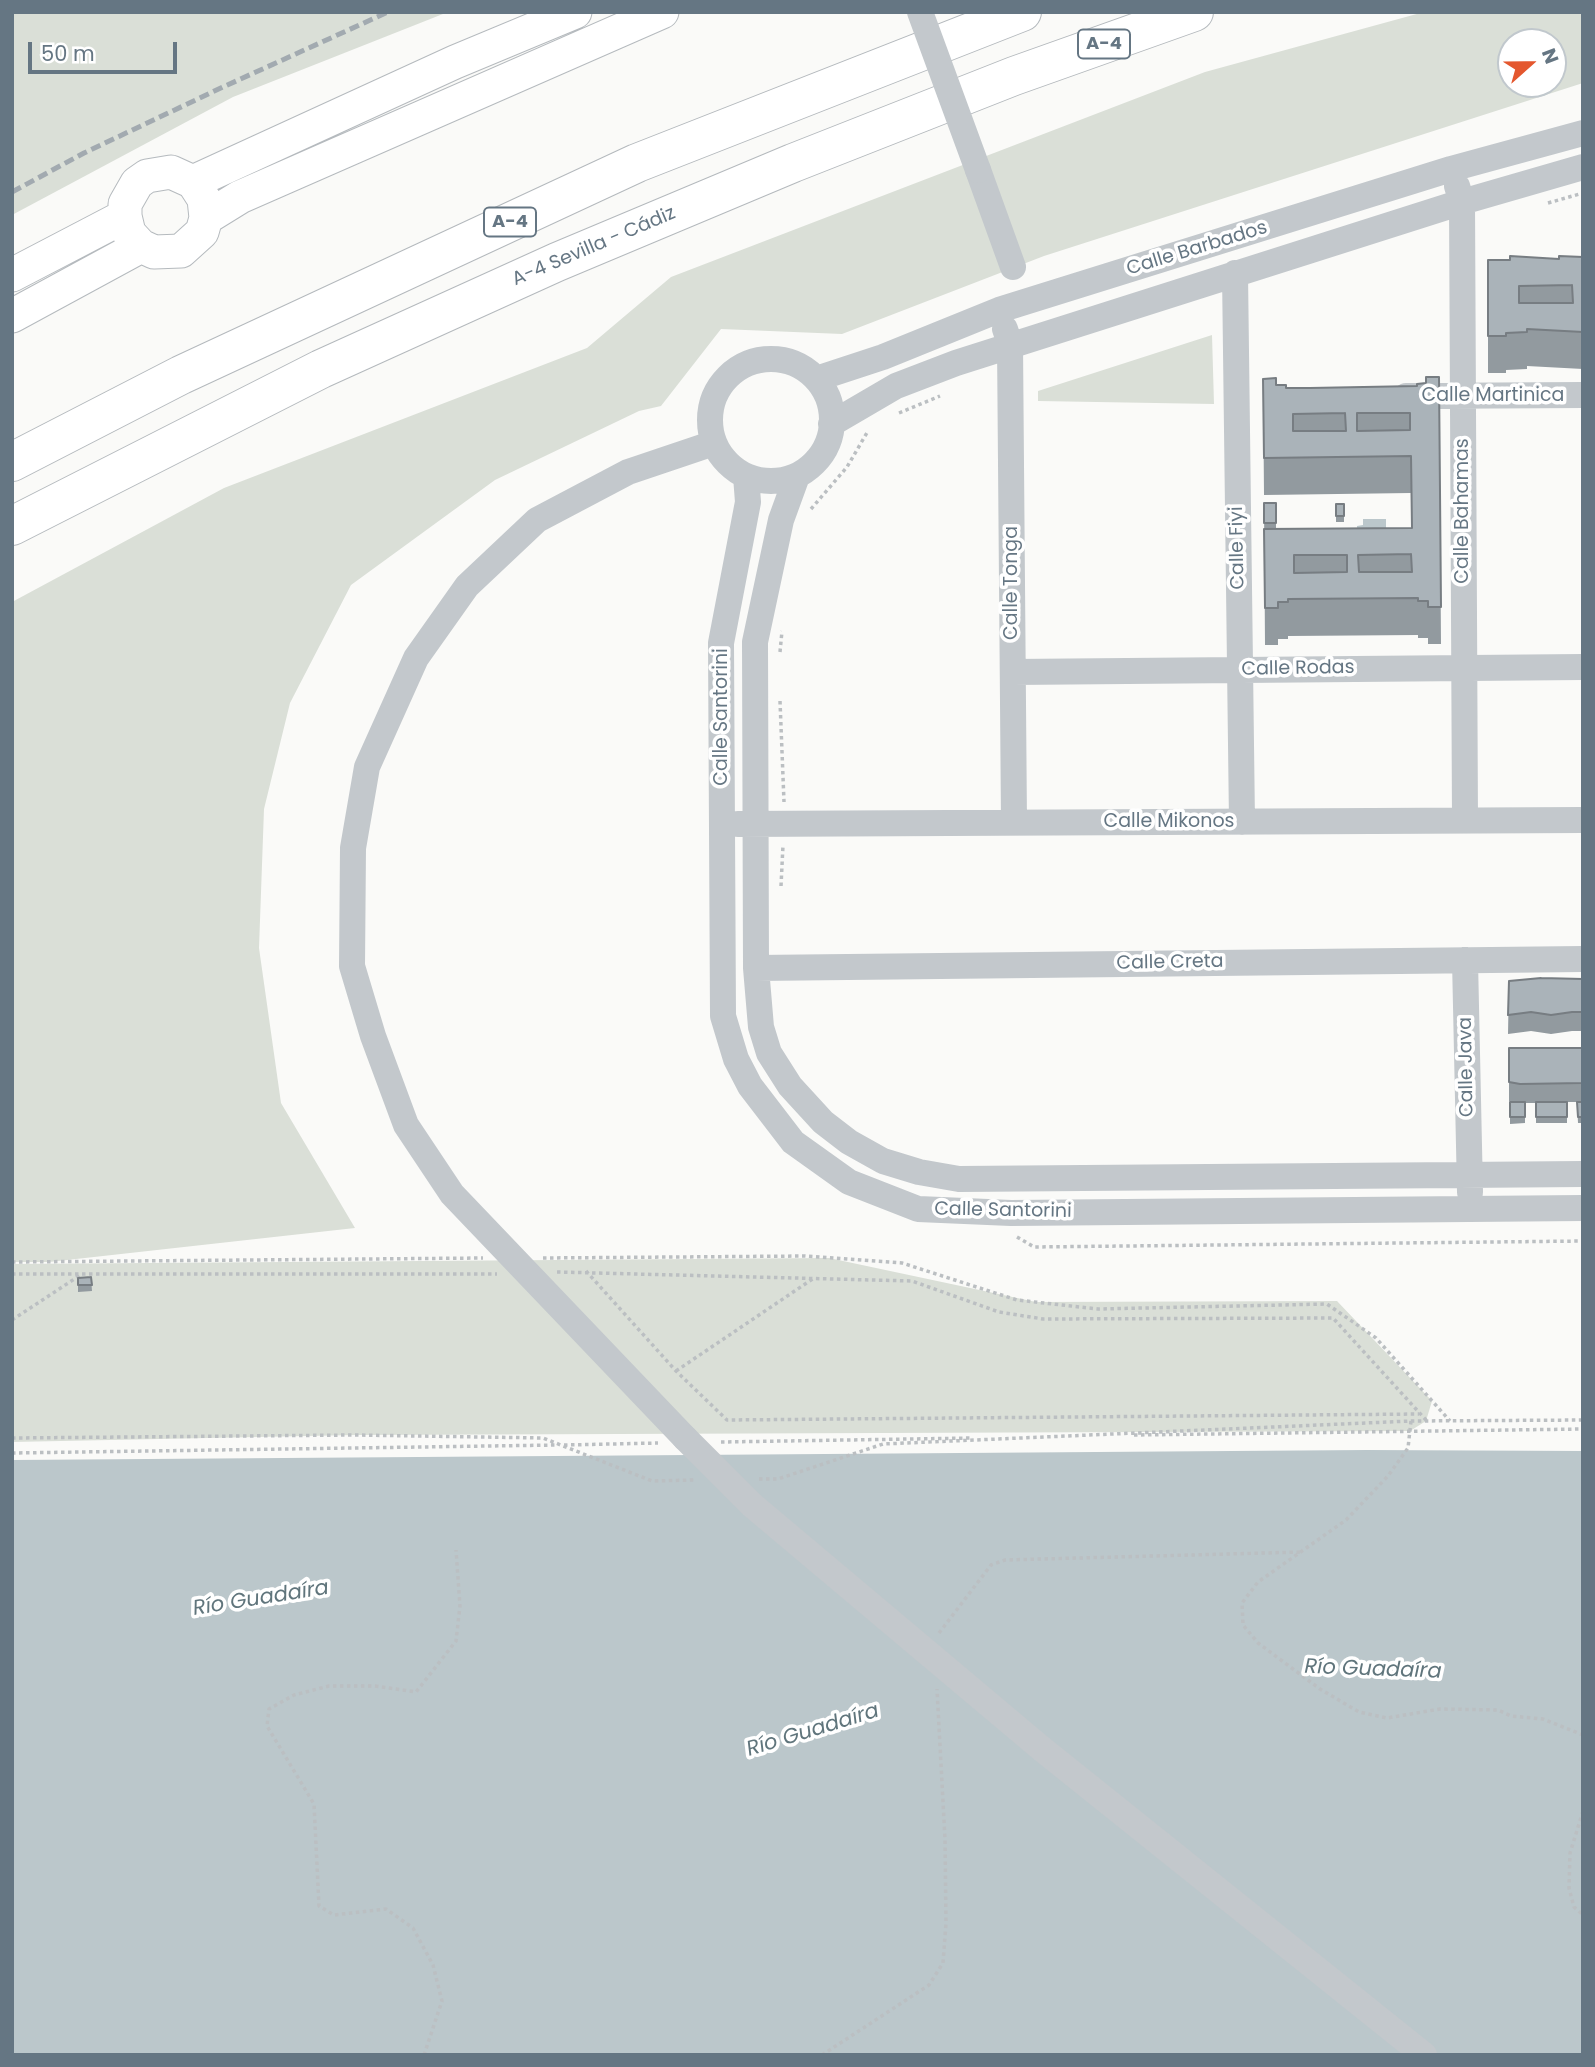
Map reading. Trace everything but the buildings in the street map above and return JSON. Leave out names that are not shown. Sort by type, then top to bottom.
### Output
[{"type":"highway","name":"A-4","points":[[12,462],[181,374],[637,163],[1022,12]]},
{"type":"highway","name":"A-4 Sevilla - Cádiz","points":[[12,526],[321,369],[557,262],[793,163],[1014,76],[1194,12]]},
{"type":"main road","points":[[193,182],[455,62],[575,12]]},
{"type":"main road","points":[[206,218],[240,197],[662,12]]},
{"type":"main road","points":[[171,172],[193,182],[204,199],[206,218],[202,232],[181,251],[153,252],[141,246],[130,233],[125,216],[130,193],[147,176],[171,172]]},
{"type":"main road","points":[[12,275],[125,216]]},
{"type":"main road","points":[[12,316],[141,246]]},
{"type":"street","points":[[920,12],[1013,267]]},
{"type":"street","name":"Calle Barbados","points":[[816,379],[883,357],[999,310],[1451,169],[1583,133]]},
{"type":"street","name":"Calle Barbados","points":[[831,424],[896,386],[1010,344],[1461,202],[1583,167]]},
{"type":"street","name":"Calle Bahamas","points":[[1451,169],[1461,202],[1465,820]]},
{"type":"street","name":"Calle Fiyi","points":[[1235,273],[1242,822]]},
{"type":"street","name":"Calle Tonga","points":[[999,310],[1010,344],[1014,822]]},
{"type":"street","points":[[778,359],[799,366],[816,379],[827,396],[831,424],[824,450],[813,465],[797,476],[770,481],[746,476],[725,461],[714,443],[709,422],[712,401],[722,383],[738,368],[758,360],[778,359]]},
{"type":"street","name":"Calle Martinica","points":[[1383,396],[1583,395]]},
{"type":"street","points":[[1236,397],[1263,397]]},
{"type":"street","points":[[714,443],[628,472],[537,520],[467,586],[415,658],[367,767],[354,848],[352,966],[373,1036],[406,1125],[452,1194],[678,1441],[1042,1749],[1424,2055]]},
{"type":"street","name":"Calle Santorini","points":[[746,476],[748,502],[721,643],[723,1016],[736,1059],[750,1086],[793,1142],[849,1182],[918,1209],[1010,1213],[1583,1208]]},
{"type":"street","name":"Calle Santorini","points":[[797,476],[781,520],[755,642],[757,968],[761,1027],[769,1053],[789,1086],[823,1122],[849,1142],[883,1161],[919,1172],[959,1179],[1583,1174]]},
{"type":"street","name":"Calle Rodas","points":[[1013,672],[1583,667]]},
{"type":"street","name":"Calle Mikonos","points":[[722,824],[1583,820]]},
{"type":"street","name":"Calle Creta","points":[[757,968],[1583,958]]},
{"type":"street","name":"Calle Java","points":[[1465,960],[1470,1209]]},
{"type":"path","points":[[1542,205],[1583,194]]},
{"type":"path","points":[[898,413],[945,394]]},
{"type":"path","points":[[808,516],[819,497],[847,467],[864,434],[871,428]]},
{"type":"path","points":[[779,660],[784,621]]},
{"type":"path","points":[[755,895],[774,895],[780,886],[784,824],[780,701]]},
{"type":"path","points":[[1007,1231],[1034,1247],[1583,1241]]},
{"type":"path","points":[[12,1274],[517,1266],[805,1256],[902,1263],[1017,1300],[1098,1310],[1327,1304],[1376,1338],[1450,1421]]},
{"type":"path","points":[[12,1262],[517,1266],[586,1271],[912,1281],[999,1312],[1043,1319],[1333,1318],[1426,1421]]},
{"type":"path","points":[[586,1271],[676,1371],[727,1420],[1420,1414]]},
{"type":"path","points":[[12,1320],[84,1273]]},
{"type":"path","points":[[676,1371],[816,1277]]},
{"type":"path","points":[[752,1479],[778,1479],[883,1444],[1411,1421],[1583,1420]]},
{"type":"path","points":[[1411,1421],[1408,1448],[1388,1476],[1346,1520],[1258,1583],[1242,1603],[1244,1625],[1258,1643],[1320,1689],[1359,1712],[1387,1718],[1440,1709],[1498,1710],[1511,1716],[1543,1719],[1583,1735]]},
{"type":"path","points":[[713,1442],[1583,1429]]},
{"type":"path","points":[[12,1437],[355,1435],[543,1438],[652,1481],[702,1480]]},
{"type":"path","points":[[12,1453],[678,1441]]},
{"type":"path","points":[[424,2055],[442,2001],[433,1965],[413,1928],[386,1909],[334,1914],[318,1906],[314,1804],[267,1726],[269,1709],[294,1695],[329,1686],[375,1686],[415,1692],[456,1641],[460,1606],[456,1550]]},
{"type":"path","points":[[937,1639],[991,1565],[1005,1560],[1302,1552]]},
{"type":"path","points":[[822,2055],[929,1985],[943,1963],[946,1923],[945,1839],[937,1720]]},
{"type":"path","points":[[1583,1811],[1570,1853],[1569,1888],[1574,1907],[1583,1915]]},
{"type":"shaded area","points":[[12,12],[448,12],[233,97],[12,215]]},
{"type":"shaded area","points":[[1424,12],[1583,12],[1583,83],[1567,88],[1567,28],[1497,28],[1497,98],[1536,98],[1044,256],[842,334],[721,329],[661,406],[639,411],[495,480],[351,585],[290,703],[264,809],[259,948],[281,1103],[355,1228],[49,1262],[12,1262],[12,602],[224,488],[587,348],[671,277],[1205,72]]},
{"type":"shaded area","points":[[1212,335],[1214,404],[1038,401],[1038,391]]},
{"type":"shaded area","points":[[829,1258],[1036,1302],[1337,1301],[1432,1401],[1426,1421],[1410,1431],[355,1435],[12,1442],[12,1264]]},
{"type":"water","points":[[1363,519],[1386,519],[1386,542],[1358,548],[1357,526],[1363,525]]},
{"type":"water","name":"Río Guadaíra","points":[[1367,1450],[1583,1451],[1583,2055],[12,2055],[12,1460]]},
{"type":"railway","points":[[12,192],[84,153],[388,12]]}]
